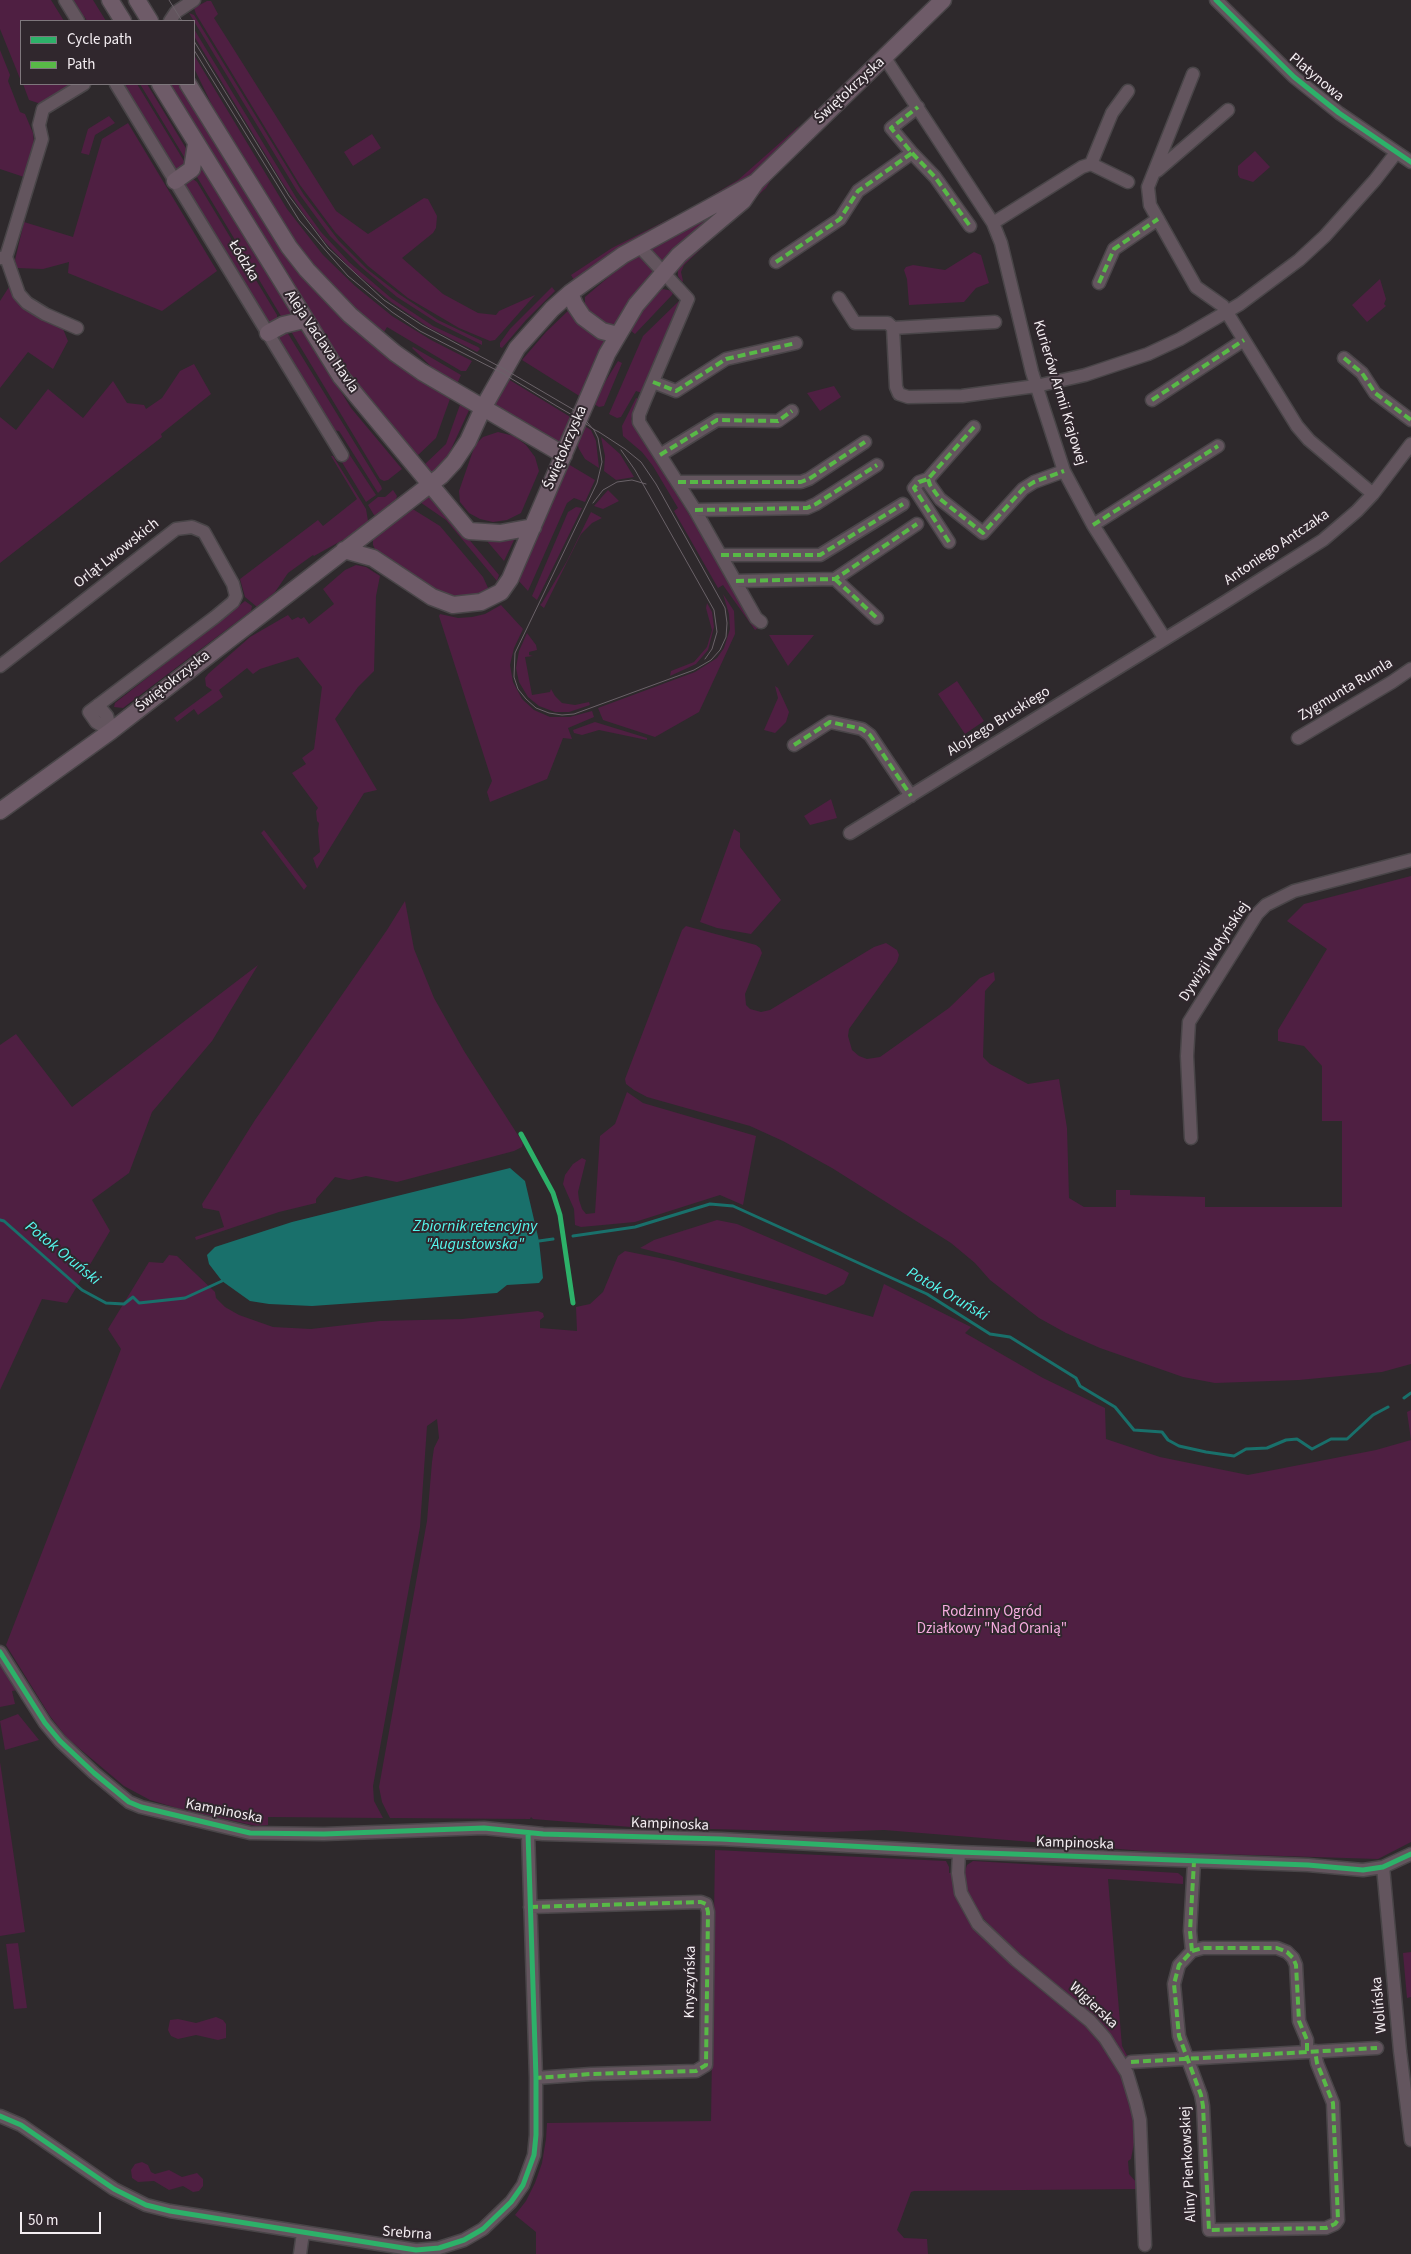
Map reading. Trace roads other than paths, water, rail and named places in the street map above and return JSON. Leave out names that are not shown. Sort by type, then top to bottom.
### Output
[{"type":"main road","points":[[110,0],[122,20]]},
{"type":"main road","points":[[137,0],[149,20]]},
{"type":"main road","name":"Świętokrzyska","points":[[344,550],[373,558],[432,597],[453,605],[468,605],[487,600],[501,592],[510,579],[618,334],[636,305],[679,255],[743,202],[756,182],[943,0]]},
{"type":"main road","name":"Aleja Vaclava Havla","points":[[161,85],[304,320],[341,377],[469,530],[500,532],[532,527]]},
{"type":"main road","name":"Aleja Vaclava Havla","points":[[189,85],[289,247],[328,294],[350,316],[395,353],[483,408],[564,455]]},
{"type":"main road","points":[[175,181],[192,169],[196,144]]},
{"type":"main road","name":"Świętokrzyska","points":[[0,811],[110,731],[431,484],[454,462],[468,441],[483,408],[518,348],[546,315],[570,293],[592,276],[640,246],[756,182]]},
{"type":"main road","points":[[570,293],[583,317],[592,325],[610,334],[618,334]]},
{"type":"main road","points":[[268,333],[304,320]]},
{"type":"main road","points":[[364,535],[373,558]]},
{"type":"street","points":[[66,0],[77,20]]},
{"type":"street","points":[[171,20],[176,12],[194,0]]},
{"type":"street","name":"Platynowa","points":[[1216,0],[1294,77],[1339,113],[1411,162]]},
{"type":"street","name":"Kurierów Armii Krajowej","points":[[885,58],[993,223],[1001,243],[1036,386],[1064,471],[1093,525],[1165,639]]},
{"type":"street","points":[[1193,74],[1148,187],[1148,198],[1196,287],[1220,304],[1228,313],[1298,426],[1309,440],[1373,494]]},
{"type":"street","points":[[77,328],[45,314],[23,298],[19,294],[3,258],[42,139],[39,126],[43,109],[82,85]]},
{"type":"street","name":"Łódzka","points":[[117,85],[342,455]]},
{"type":"street","points":[[1091,164],[1112,113],[1128,91]]},
{"type":"street","points":[[918,107],[891,128],[935,177],[970,226]]},
{"type":"street","points":[[1155,173],[1228,110]]},
{"type":"street","points":[[776,262],[840,219],[858,191],[912,153]]},
{"type":"street","points":[[839,298],[855,324],[888,323],[893,328],[896,387],[900,394],[908,397],[962,396],[1036,386],[1085,375],[1148,354],[1228,313],[1299,260],[1325,236],[1375,180],[1396,153]]},
{"type":"street","points":[[993,223],[1082,167],[1091,164],[1128,182]]},
{"type":"street","points":[[1099,283],[1114,250],[1158,219]]},
{"type":"street","points":[[640,246],[688,299],[639,418],[695,510],[756,618],[761,622]]},
{"type":"street","points":[[893,328],[995,322]]},
{"type":"street","points":[[1152,400],[1244,340]]},
{"type":"street","points":[[654,382],[676,392],[726,359],[796,343]]},
{"type":"street","points":[[1344,358],[1362,373],[1375,393],[1411,420]]},
{"type":"street","points":[[660,455],[717,420],[778,421],[792,411]]},
{"type":"street","points":[[948,542],[914,490],[915,485],[928,479],[974,427]]},
{"type":"street","points":[[678,482],[801,482],[809,479],[865,442]]},
{"type":"street","name":"Antoniego Antczaka","points":[[1165,639],[1323,540],[1357,511],[1373,494],[1411,444]]},
{"type":"street","points":[[1093,525],[1218,446]]},
{"type":"street","points":[[695,510],[807,508],[877,465]]},
{"type":"street","points":[[928,479],[940,499],[983,533],[1023,489],[1034,482],[1064,471]]},
{"type":"street","points":[[721,555],[820,555],[903,504]]},
{"type":"street","points":[[736,581],[835,579],[917,524]]},
{"type":"street","name":"Orląt Lwowskich","points":[[0,666],[176,529],[192,527],[204,532],[236,590],[236,596],[233,602],[94,708],[96,722],[110,731]]},
{"type":"street","points":[[835,579],[877,618]]},
{"type":"street","name":"Alojzego Bruskiego","points":[[850,833],[1165,639]]},
{"type":"street","name":"Zygmunta Rumla","points":[[1298,738],[1392,682],[1411,668]]},
{"type":"street","points":[[794,745],[830,722],[862,729],[870,735],[911,796]]},
{"type":"street","name":"Dywizji Wołyńskiej","points":[[1190,1138],[1187,1056],[1189,1022],[1253,919],[1266,905],[1294,891],[1411,860]]},
{"type":"street","name":"Kampinoska","points":[[0,1652],[46,1723],[60,1741],[129,1802],[141,1807],[250,1833],[331,1834],[484,1828],[528,1833],[749,1840],[959,1852],[1308,1866],[1363,1870],[1383,1867],[1411,1854]]},
{"type":"street","name":"Srebrna","points":[[0,2116],[21,2125],[114,2190],[146,2205],[170,2211],[304,2233],[393,2251],[439,2248],[464,2240],[483,2229],[511,2202],[523,2185],[534,2155],[536,2078],[528,1833]]},
{"type":"street","name":"Wigierska","points":[[959,1852],[958,1873],[961,1893],[978,1924],[1016,1960],[1090,2021],[1105,2038],[1127,2073],[1140,2120],[1145,2245]]},
{"type":"street","points":[[1192,1951],[1190,1931],[1194,1862]]},
{"type":"street","name":"Wolińska","points":[[1383,1867],[1400,2051],[1411,2140]]},
{"type":"street","name":"Knyszyńska","points":[[530,1907],[700,1902],[706,1904],[708,1912],[706,2064],[696,2071],[591,2074],[536,2078]]},
{"type":"street","name":"Aliny Pienkowskiej","points":[[1209,1948],[1277,1948],[1290,1955],[1296,1965],[1299,2021],[1311,2051],[1331,2098],[1334,2114],[1339,2216],[1335,2224],[1326,2228],[1209,2230],[1203,2106],[1201,2095],[1179,2036],[1175,1978],[1178,1965],[1192,1951],[1209,1948]]},
{"type":"street","points":[[1131,2062],[1376,2048]]},
{"type":"street","points":[[300,2254],[304,2233]]},
{"type":"water","name":"Zbiornik retencyjny \"Augustowska\"","points":[[510,1168],[525,1181],[539,1241],[543,1278],[539,1283],[507,1285],[497,1293],[312,1306],[269,1304],[250,1301],[222,1281],[209,1264],[207,1255],[215,1247],[292,1222]]},
{"type":"waterway","name":"Potok Oruński","points":[[573,1236],[635,1227],[710,1204],[733,1206],[927,1294],[990,1334],[1010,1337],[1076,1378],[1080,1386],[1115,1407],[1134,1430],[1162,1432],[1168,1440],[1179,1446],[1206,1452],[1234,1456],[1246,1449],[1267,1448],[1286,1440],[1297,1439],[1312,1449],[1331,1439],[1347,1439],[1373,1415],[1388,1407]]},
{"type":"waterway","name":"Potok Oruński","points":[[0,1220],[4,1221],[82,1290],[106,1303],[124,1304],[133,1297],[139,1303],[185,1298],[222,1281]]},
{"type":"waterway","name":"Potok Oruński","points":[[539,1241],[553,1239]]},
{"type":"waterway","name":"Potok Oruński","points":[[1404,1398],[1411,1393]]},
{"type":"tram line","points":[[169,0],[181,20]]},
{"type":"tram line","points":[[195,43],[289,196],[328,248],[384,300],[422,325],[504,369],[574,410],[592,428]]},
{"type":"tram line","points":[[195,52],[299,220],[348,276],[392,312],[420,331],[502,373],[592,428]]},
{"type":"tram line","points":[[592,428],[625,449],[641,462],[656,484],[725,608],[726,637],[720,650],[711,660],[694,670],[574,714],[562,715],[536,708],[518,689],[514,677],[515,653],[597,483],[602,462],[598,438],[592,428]]},
{"type":"tram line","points":[[621,450],[635,470],[714,610],[717,632],[712,649],[705,659]]},
{"type":"tram line","points":[[593,503],[603,490],[617,482],[632,480],[646,484]]},
{"type":"park label","name":"Rodzinny Ogród Działkowy \"Nad Oranią\"","points":[[992,1622]]}]
